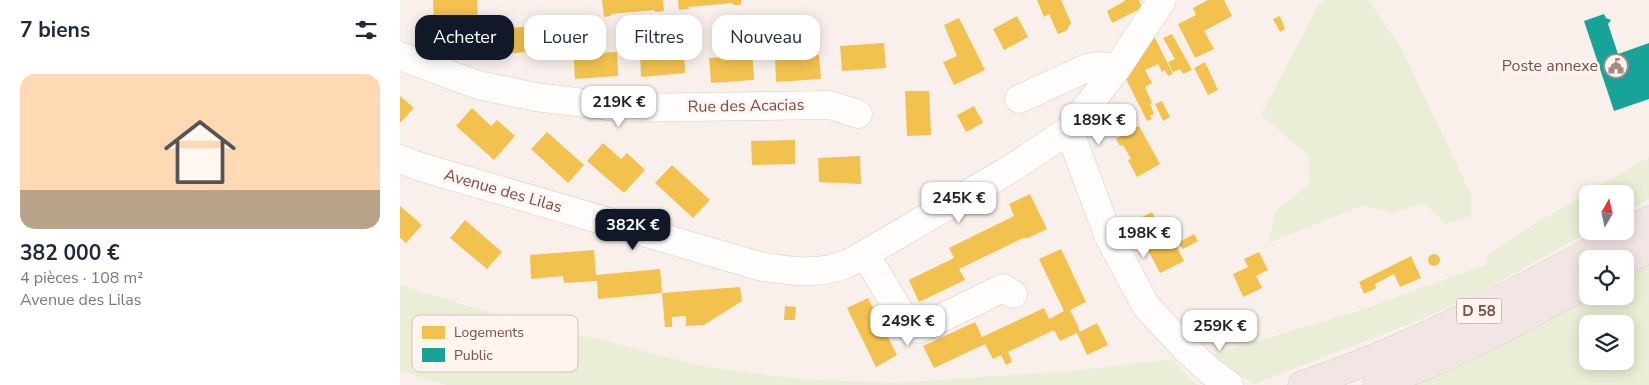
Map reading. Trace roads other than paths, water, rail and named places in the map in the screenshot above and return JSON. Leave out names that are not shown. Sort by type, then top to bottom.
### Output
[{"type":"highway","name":"D 58","points":[[1302,385],[1426,337],[1484,309],[1649,220]]},
{"type":"highway","points":[[1634,257],[1649,248]]},
{"type":"highway","name":"D 58","points":[[1377,385],[1436,361],[1499,331],[1579,288]]},
{"type":"street","name":"Avenue des Lilas","points":[[400,159],[421,167],[759,266],[802,272],[844,265],[866,254],[1069,130],[1117,68],[1162,0]]},
{"type":"street","name":"Rue des Acacias","points":[[400,56],[478,85],[546,98],[624,108],[830,105],[858,114]]},
{"type":"street","points":[[1019,100],[1087,68],[1098,66],[1117,68]]},
{"type":"street","points":[[1069,130],[1108,235],[1146,306],[1187,350],[1229,385]]},
{"type":"street","points":[[1029,156],[1062,161],[1080,171],[1087,178]]},
{"type":"street","points":[[866,254],[906,322],[919,329],[1003,288],[1014,294]]},
{"type":"place","name":"Poste annexe","points":[[1616,66]]}]
